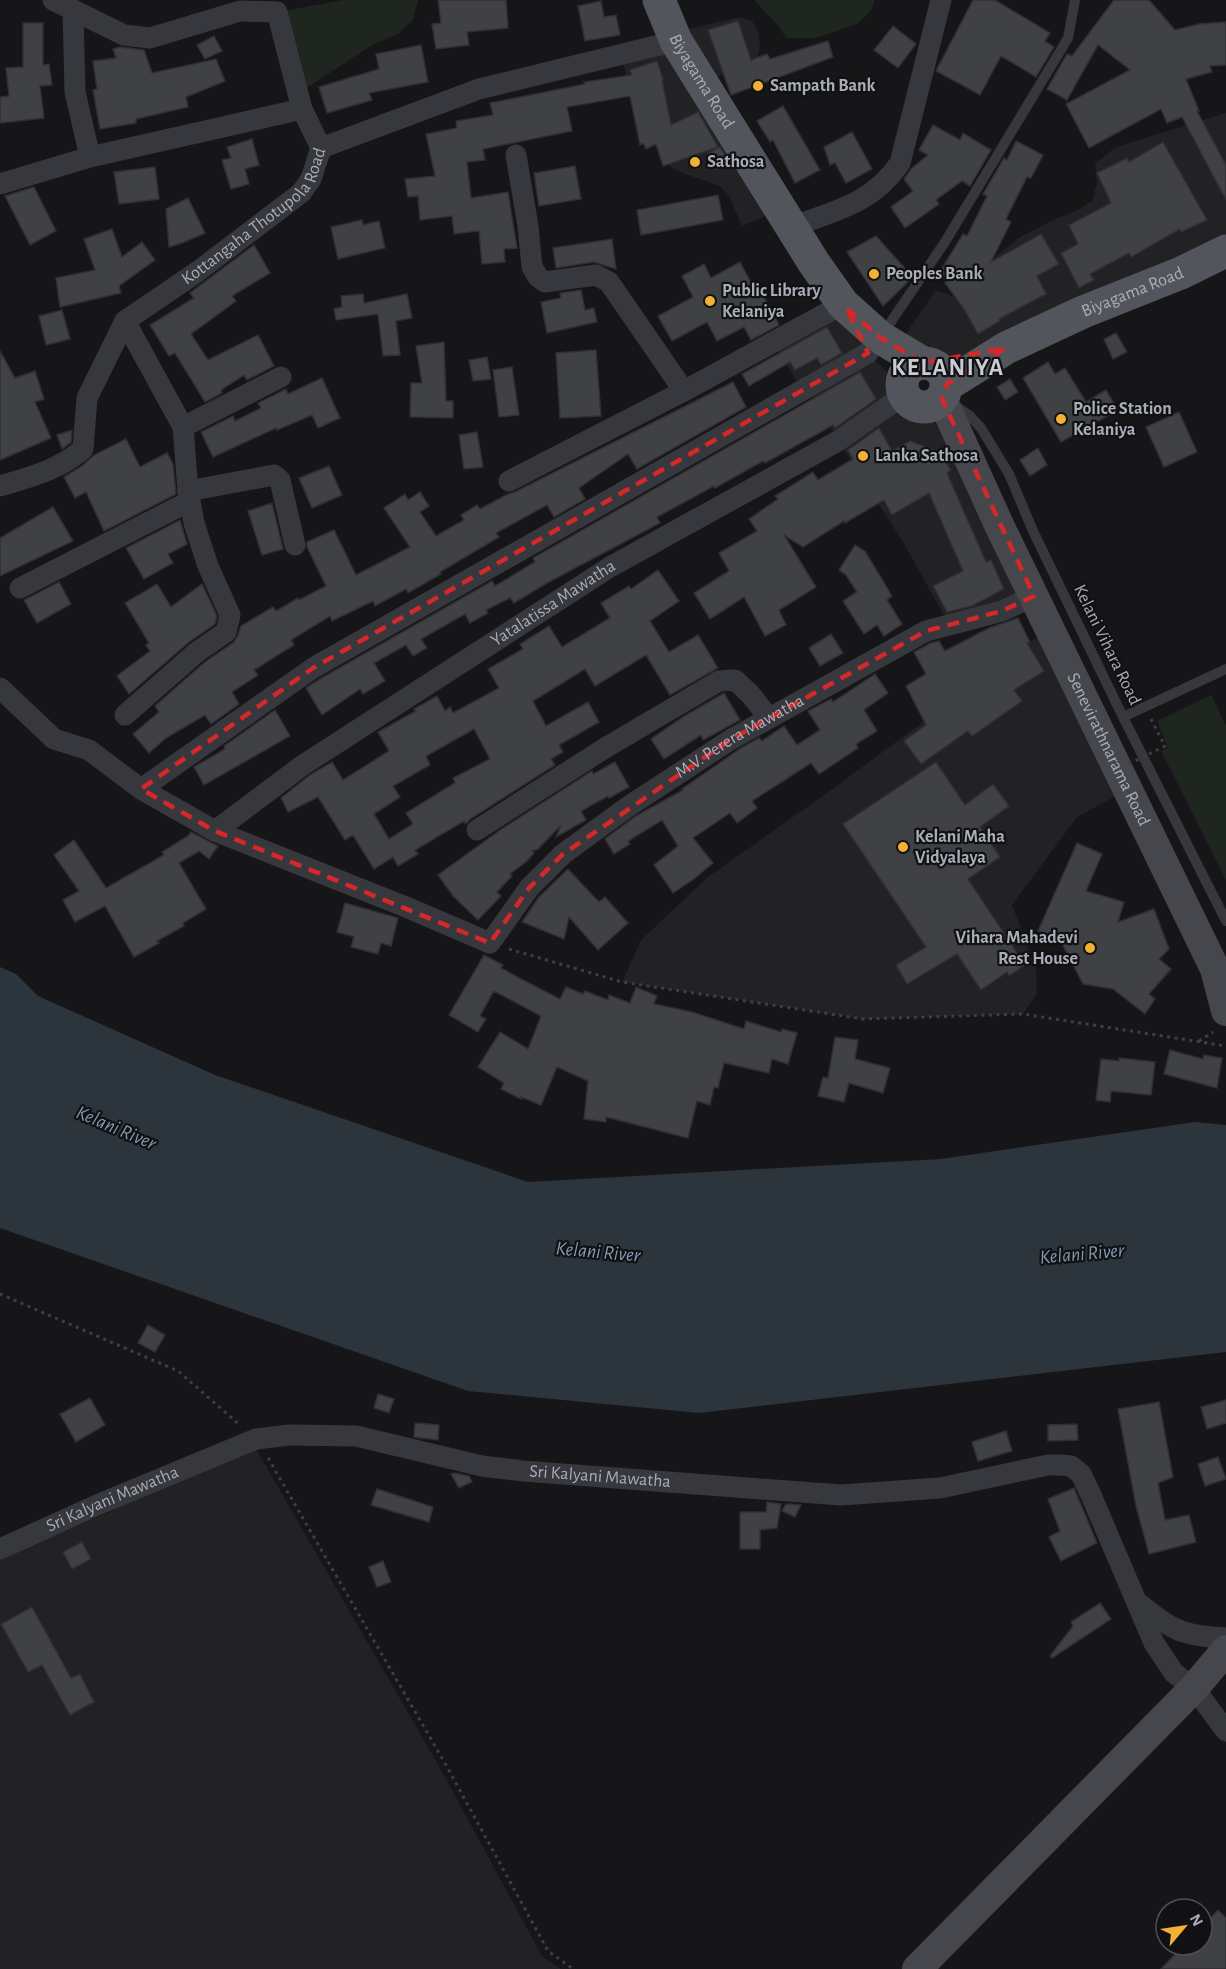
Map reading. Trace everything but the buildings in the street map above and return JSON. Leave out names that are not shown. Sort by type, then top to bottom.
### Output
[{"type":"main road","name":"Biyagama Road","points":[[659,0],[676,40],[792,227],[845,306],[874,345],[927,387],[1083,312],[1181,273],[1226,251]]},
{"type":"street","points":[[53,0],[124,35],[150,38],[240,11],[275,6],[302,109],[321,148]]},
{"type":"street","points":[[792,227],[861,201],[888,180],[900,163],[941,0]]},
{"type":"street","points":[[73,11],[75,92],[90,157]]},
{"type":"street","name":"Kottangaha Thotupola Road","points":[[125,321],[197,272],[301,193],[311,179],[321,148],[479,89],[676,40]]},
{"type":"street","points":[[0,184],[90,157],[302,109]]},
{"type":"street","points":[[516,155],[528,226],[532,267],[538,277],[545,282],[596,275],[609,282],[684,391]]},
{"type":"street","points":[[509,481],[845,306]]},
{"type":"street","points":[[125,321],[183,427],[189,496],[194,523],[208,566],[230,615],[226,632],[197,652],[125,715]]},
{"type":"street","points":[[0,486],[50,471],[69,461],[82,449],[87,398],[125,321]]},
{"type":"street","points":[[141,789],[313,668],[874,345]]},
{"type":"street","points":[[183,427],[281,377]]},
{"type":"street","name":"Senevirathnarama Road","points":[[927,387],[983,492],[1215,969],[1222,1020]]},
{"type":"street","name":"Yatalatissa Mawatha","points":[[215,831],[303,765],[610,567],[838,441],[927,387]]},
{"type":"street","points":[[20,588],[189,496],[274,475],[280,480],[295,545]]},
{"type":"street","name":"M.V. Perera Mawatha","points":[[490,944],[529,888],[563,855],[629,806],[730,740],[926,631],[1002,611],[1034,596]]},
{"type":"street","points":[[477,830],[605,748],[719,681],[735,680],[750,694],[769,718]]},
{"type":"street","points":[[0,688],[54,739],[89,750],[141,789],[215,831],[406,907],[490,944]]},
{"type":"street","name":"Sri Kalyani Mawatha","points":[[0,1549],[97,1505],[256,1439],[288,1435],[356,1436],[482,1466],[523,1471],[841,1495],[940,1488],[1048,1465],[1071,1466],[1082,1474],[1154,1643],[1174,1673],[1194,1688],[1226,1731]]},
{"type":"street","name":"Sri Kalyani Mawatha","points":[[1137,1602],[1163,1623],[1184,1632],[1195,1636],[1226,1638]]},
{"type":"street","points":[[916,1969],[1194,1688],[1226,1650]]},
{"type":"lane","points":[[874,345],[945,242],[1068,38],[1075,0]]},
{"type":"lane","name":"Kelani Vihara Road","points":[[927,387],[969,415],[981,428],[999,457],[1123,717],[1226,921]]},
{"type":"lane","points":[[1123,717],[1226,669]]},
{"type":"path","points":[[1129,764],[1165,746],[1154,726]]},
{"type":"path","points":[[490,944],[622,982],[863,1019],[1023,1014],[1226,1046]]},
{"type":"path","points":[[1197,1042],[1222,1020]]},
{"type":"path","points":[[0,1294],[178,1371],[256,1439],[446,1765],[548,1951],[573,1969]]},
{"type":"highlighted area","points":[[847,309],[881,338],[923,363],[1006,348],[947,384],[942,399],[1034,596],[1002,611],[926,631],[730,740],[563,854],[529,888],[490,943],[215,831],[141,789],[313,668],[868,353]]},
{"type":"shaded area","points":[[344,0],[418,0],[413,20],[398,34],[372,45],[299,93],[277,12]]},
{"type":"shaded area","points":[[754,0],[875,0],[871,10],[857,24],[816,38],[786,38],[780,28]]},
{"type":"shaded area","points":[[739,17],[752,21],[758,31],[760,47],[758,56],[750,63],[702,83],[781,210],[742,226],[729,196],[720,186],[671,167],[638,124],[622,58],[673,33]]},
{"type":"shaded area","points":[[1226,113],[1226,251],[1006,348],[932,364],[896,348],[936,290],[962,300],[984,266],[1020,237],[1092,201],[1097,183],[1095,163],[1116,147]]},
{"type":"shaded area","points":[[843,304],[868,353],[901,386],[908,401],[925,408],[983,491],[1034,596],[949,624],[903,542],[838,441],[808,389],[803,391],[772,342]]},
{"type":"shaded area","name":"Kelani Maha Vidyalaya","points":[[1039,636],[1127,790],[1077,817],[1012,905],[1036,968],[1037,994],[1023,1014],[863,1019],[622,982],[641,940],[708,877],[834,788]]},
{"type":"shaded area","points":[[1211,695],[1226,725],[1226,880],[1161,751],[1168,748],[1157,721]]},
{"type":"shaded area","points":[[252,1442],[440,1768],[542,1956],[561,1969],[0,1969],[0,1558],[105,1514]]},
{"type":"water","name":"Kelani River","points":[[0,967],[16,974],[38,996],[215,1075],[528,1182],[941,1159],[1195,1122],[1226,1125],[1226,1352],[699,1413],[468,1391],[0,1228]]},
{"type":"place","name":"Sampath Bank","points":[[758,86]]},
{"type":"place","name":"Sathosa","points":[[695,162]]},
{"type":"place","name":"Peoples Bank","points":[[874,274]]},
{"type":"place","name":"Public Library Kelaniya","points":[[710,301]]},
{"type":"place","name":"Police Station Kelaniya","points":[[1061,419]]},
{"type":"place","name":"Lanka Sathosa","points":[[863,456]]},
{"type":"place","name":"Kelani Maha Vidyalaya","points":[[903,847]]},
{"type":"place","name":"Vihara Mahadevi Rest House","points":[[1090,948]]},
{"type":"district","name":"KELANIYA","points":[[948,368]]}]
